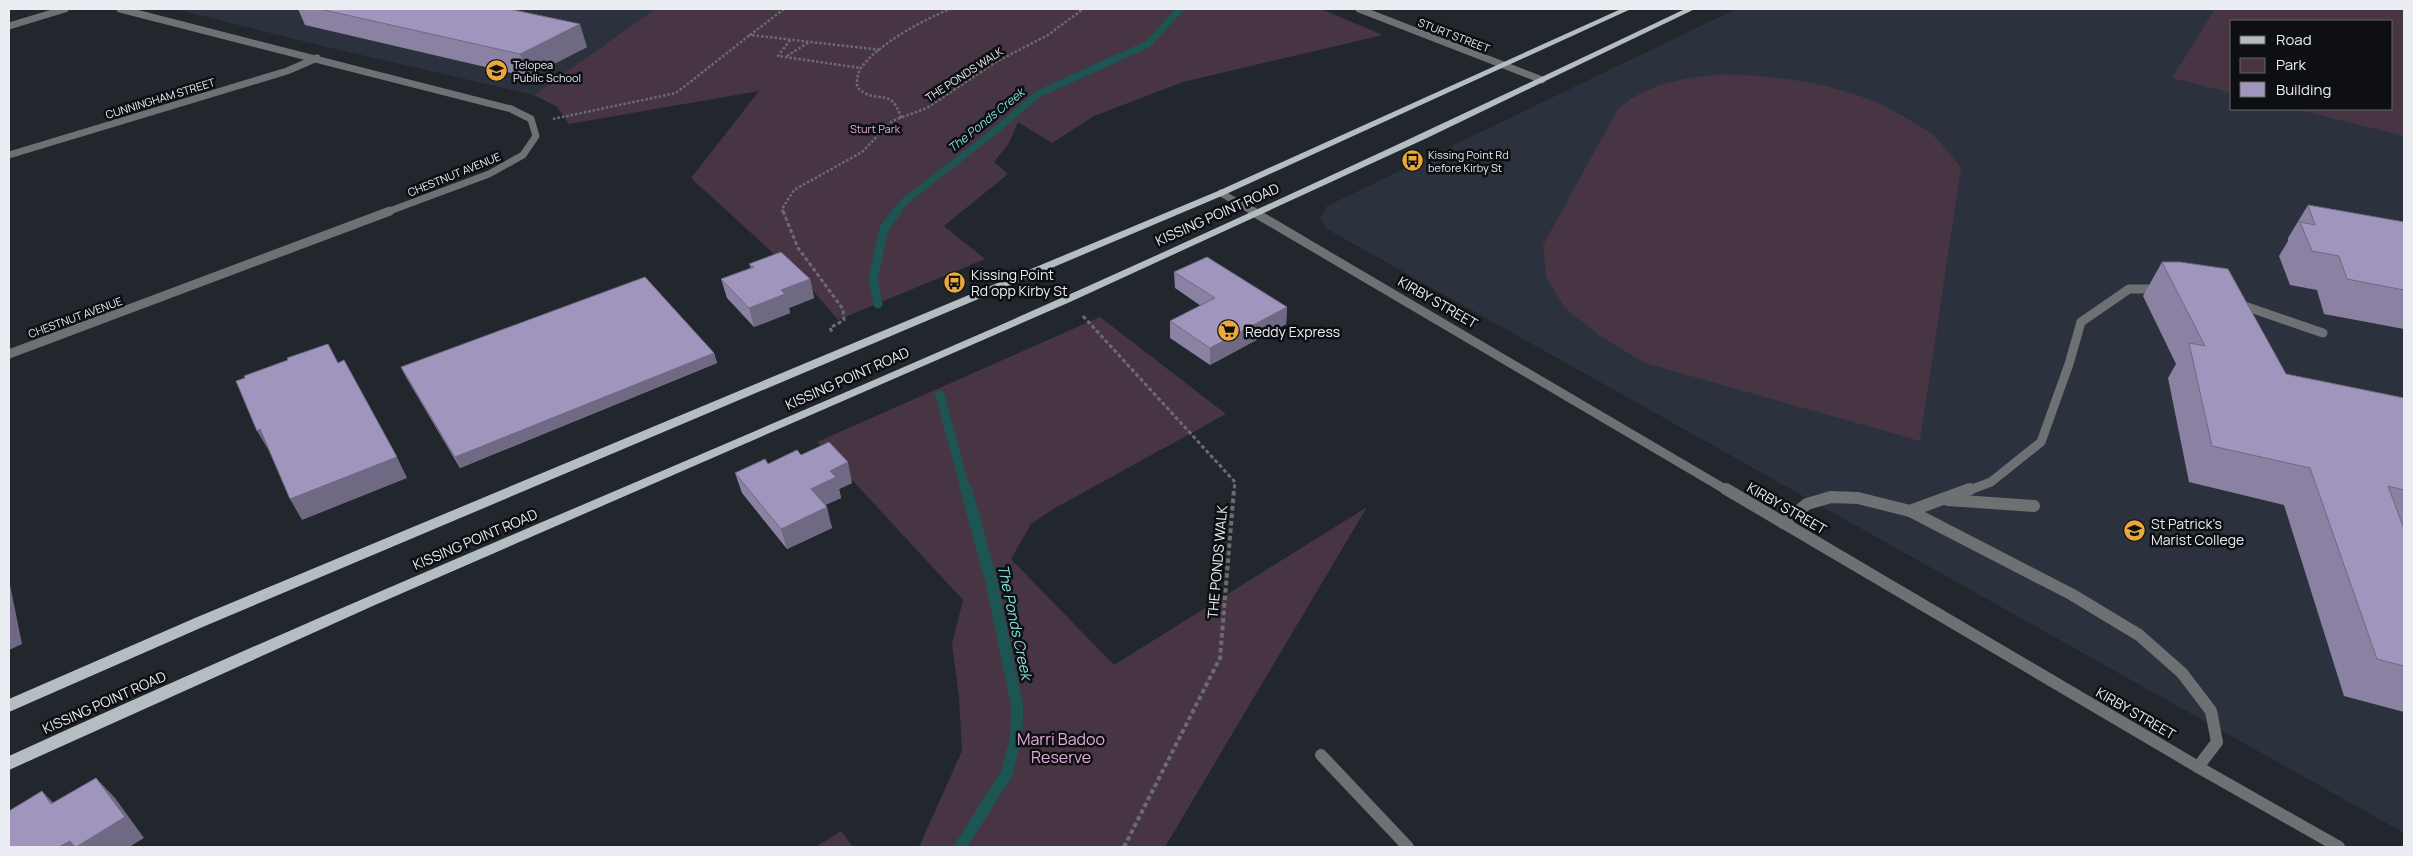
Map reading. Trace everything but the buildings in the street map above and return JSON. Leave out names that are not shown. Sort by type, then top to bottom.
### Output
[{"type":"main road","name":"KISSING POINT ROAD","points":[[9,706],[200,622],[1221,193],[1627,9]]},
{"type":"main road","name":"KISSING POINT ROAD","points":[[9,763],[342,614],[982,337],[1258,213],[1691,9]]},
{"type":"street","points":[[9,26],[65,9]]},
{"type":"street","points":[[120,9],[511,109],[531,119],[533,123]]},
{"type":"street","name":"STURT STREET","points":[[1359,9],[1542,80]]},
{"type":"street","name":"CUNNINGHAM STREET","points":[[9,155],[287,71],[317,58]]},
{"type":"street","name":"CHESTNUT AVENUE","points":[[9,354],[489,174],[523,155],[532,146],[536,136],[533,123]]},
{"type":"street","name":"KIRBY STREET","points":[[1221,193],[2198,767],[2339,847]]},
{"type":"street","points":[[1910,511],[1991,482],[2041,442],[2069,364],[2081,322],[2129,289],[2166,289]]},
{"type":"street","points":[[2227,301],[2324,333]]},
{"type":"street","points":[[1783,523],[1808,504],[1824,498],[1856,497],[1910,511],[2071,594],[2138,635],[2182,672],[2211,711],[2217,742],[2198,767]]},
{"type":"street","points":[[1944,499],[2034,506]]},
{"type":"street","points":[[1321,755],[1408,847]]},
{"type":"path","points":[[533,123],[676,93],[784,9]]},
{"type":"path","points":[[900,118],[897,103],[893,100],[872,97],[860,92],[857,87],[857,80],[861,68],[881,50],[926,18],[950,9]]},
{"type":"path","name":"THE PONDS WALK","points":[[830,328],[844,320],[843,309],[798,248],[782,209],[794,190],[821,173],[862,152],[892,121],[927,108],[996,62],[1048,35],[1083,9]]},
{"type":"path","points":[[750,35],[881,50]]},
{"type":"path","points":[[791,40],[778,56],[861,68]]},
{"type":"path","points":[[786,57],[809,42]]},
{"type":"path","name":"THE PONDS WALK","points":[[1082,316],[1235,482],[1220,658],[1124,847]]},
{"type":"shaded area","name":"Telopea Public School","points":[[175,9],[655,9],[534,95],[318,45]]},
{"type":"shaded area","name":"St Patrick's Marist College","points":[[1736,9],[2404,9],[2404,833],[1327,229],[1320,219],[1327,206]]},
{"type":"green space","name":"Sturt Park","points":[[655,9],[1321,9],[1383,35],[1183,82],[1094,116],[1052,143],[1018,122],[1009,143],[994,162],[1008,174],[944,226],[985,259],[838,320],[809,286],[691,178],[759,91],[569,124],[557,107],[534,95]]},
{"type":"green space","points":[[2215,9],[2394,9],[2404,11],[2404,136],[2299,110],[2393,110],[2393,20],[2230,20],[2230,92],[2172,78]]},
{"type":"green space","points":[[1727,74],[1775,78],[1822,85],[1868,99],[1890,109],[1931,133],[1961,168],[1920,441],[1645,363],[1600,336],[1565,308],[1546,277],[1543,245],[1618,109],[1643,93],[1669,82]]},
{"type":"green space","name":"Marri Badoo Reserve","points":[[1100,317],[1226,414],[1055,508],[1031,524],[1011,559],[1114,665],[1367,507],[1165,847],[919,847],[962,751],[959,697],[952,644],[963,600],[817,442]]},
{"type":"green space","points":[[841,831],[853,847],[816,847]]},
{"type":"waterway","name":"The Ponds Creek","points":[[896,212],[905,201],[990,135],[1038,94],[1148,44],[1180,9]]},
{"type":"waterway","name":"The Ponds Creek","points":[[878,304],[873,279],[884,229],[897,211]]},
{"type":"waterway","name":"The Ponds Creek","points":[[940,395],[966,491]]},
{"type":"waterway","name":"The Ponds Creek","points":[[960,847],[1006,775],[1016,739],[1017,705],[991,580],[966,489]]},
{"type":"place","name":"Telopea Public School","points":[[497,70]]},
{"type":"place","name":"Kissing Point Rd before Kirby St","points":[[1412,160]]},
{"type":"place","name":"Kissing Point Rd opp Kirby St","points":[[955,282]]},
{"type":"place","name":"Reddy Express","points":[[1229,331]]},
{"type":"place","name":"St Patrick's Marist College","points":[[2135,531]]}]
